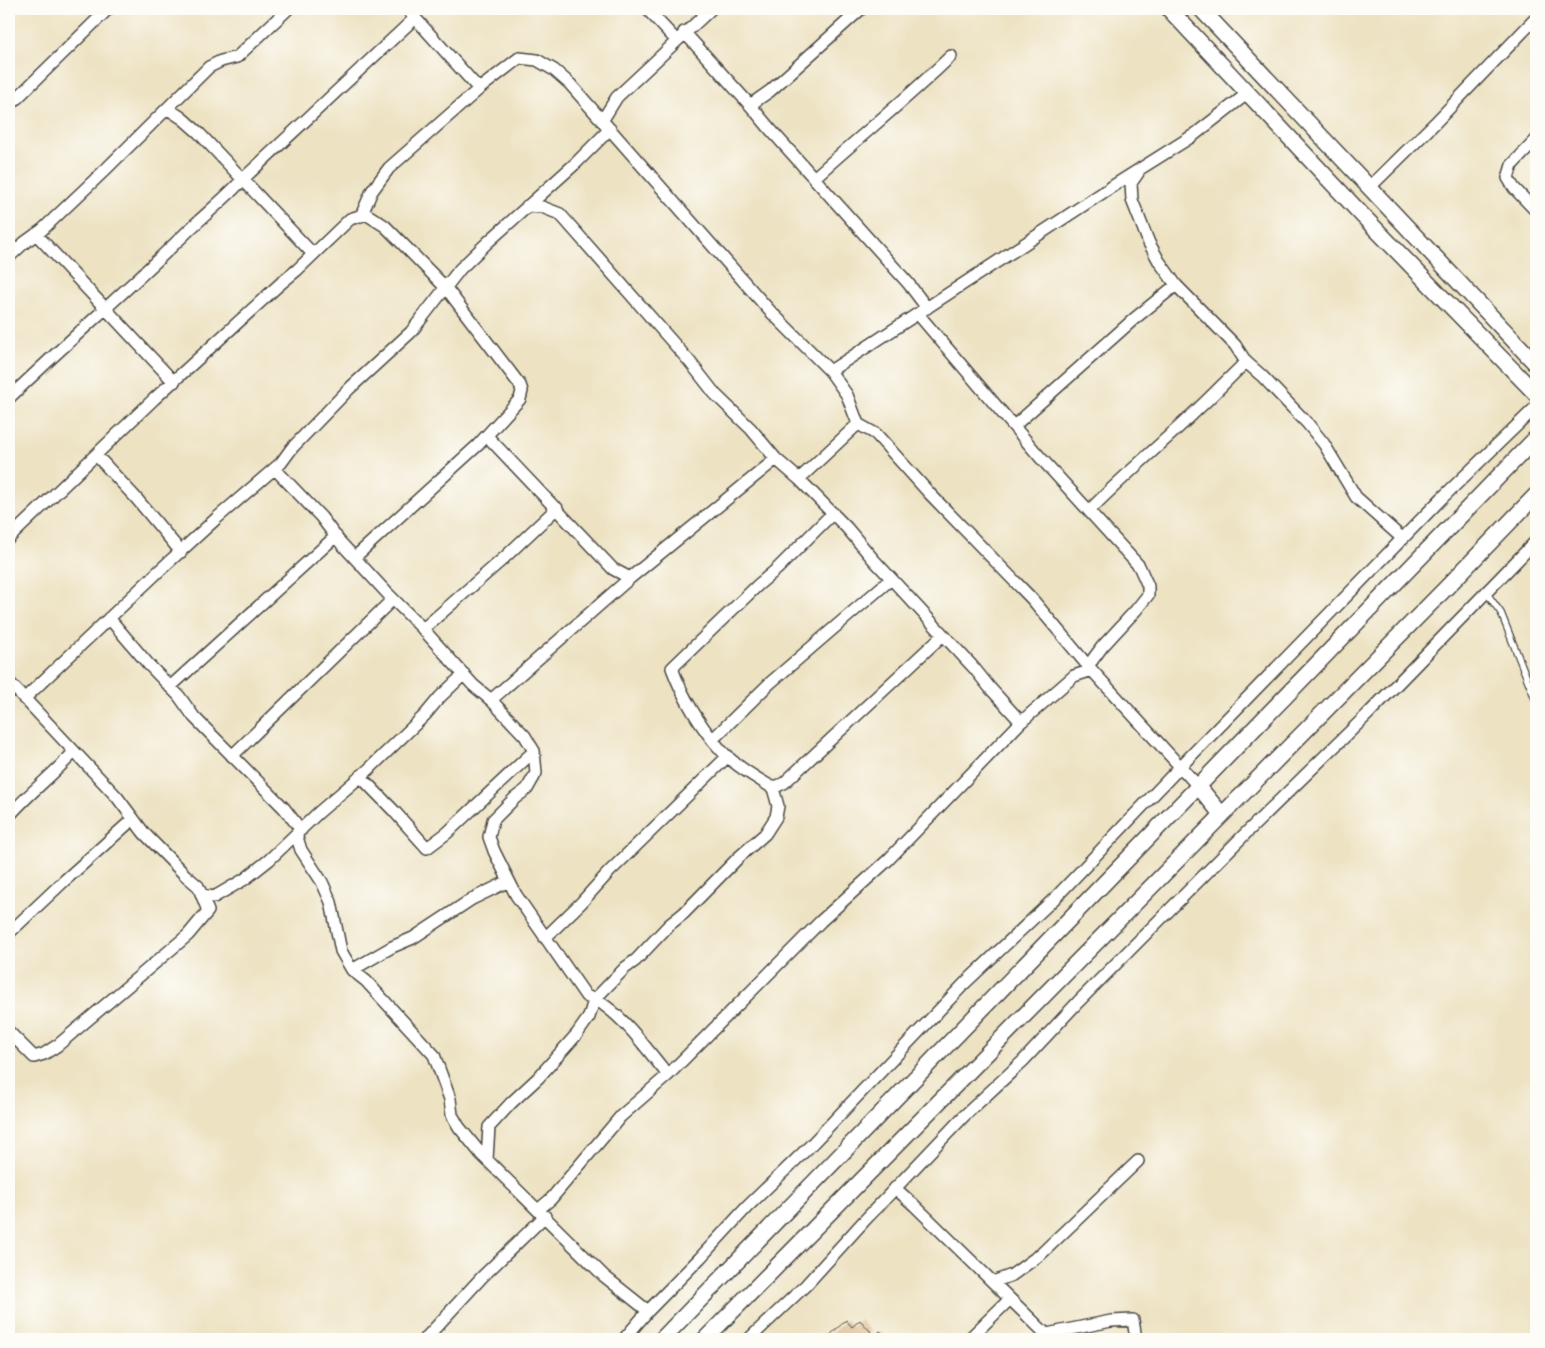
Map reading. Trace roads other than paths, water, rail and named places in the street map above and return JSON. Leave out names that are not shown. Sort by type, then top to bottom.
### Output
[{"type":"street","points":[[9,106],[108,9]]},
{"type":"street","points":[[9,258],[168,109],[209,67],[220,61],[237,57],[288,9]]},
{"type":"street","points":[[425,1339],[542,1213],[551,1199],[621,1116],[668,1075],[821,921],[888,860],[1021,722],[1074,676],[1090,668],[1102,647],[1148,595],[1148,586],[1139,566],[1014,426],[922,312],[908,283],[750,105],[680,36],[647,9]]},
{"type":"street","points":[[24,699],[218,517],[275,469],[292,448],[350,388],[411,332],[460,269],[576,163],[606,125],[616,97],[711,9]]},
{"type":"street","points":[[750,105],[770,91],[861,9]]},
{"type":"street","points":[[1169,9],[1363,216],[1536,394]]},
{"type":"street","points":[[1201,9],[1536,364]]},
{"type":"street","points":[[9,398],[231,192],[411,13],[479,89]]},
{"type":"street","points":[[1370,187],[1535,22]]},
{"type":"street","points":[[814,178],[920,86],[951,56]]},
{"type":"street","points":[[361,216],[372,190],[389,168],[479,89],[519,58],[537,60],[554,70],[570,84],[763,304],[830,371],[847,395],[858,424],[876,434],[930,494],[1032,599],[1090,668],[1198,786],[1222,815]]},
{"type":"street","points":[[830,371],[1194,136],[1268,80]]},
{"type":"street","points":[[168,109],[182,118],[200,134],[313,254]]},
{"type":"street","points":[[1536,140],[1512,165],[1508,178],[1514,188],[1536,211]]},
{"type":"street","points":[[1140,170],[1131,183],[1132,200],[1149,243],[1176,285],[1235,345],[1246,362],[1262,376],[1319,437],[1356,497],[1403,539]]},
{"type":"street","points":[[527,206],[542,207],[560,214],[715,394],[751,428],[776,459],[833,513],[1021,722]]},
{"type":"street","points":[[9,538],[350,219],[366,214],[385,226],[446,288],[520,385],[522,391],[520,399],[487,436],[355,557]]},
{"type":"street","points":[[36,234],[174,382]]},
{"type":"street","points":[[1014,426],[1134,319],[1176,285]]},
{"type":"street","points":[[1088,511],[1246,362]]},
{"type":"street","points":[[624,1339],[648,1311],[746,1208],[809,1147],[965,983],[1056,896],[1442,498],[1536,408]]},
{"type":"street","points":[[799,479],[858,424]]},
{"type":"street","points":[[487,436],[613,570],[630,578]]},
{"type":"street","points":[[662,1339],[1536,438]]},
{"type":"street","points":[[96,455],[136,498],[181,552]]},
{"type":"street","points":[[491,700],[630,578],[776,459]]},
{"type":"street","points":[[275,469],[321,517],[393,599],[525,736],[534,751],[536,773],[527,789],[493,820],[489,837],[494,851],[509,881],[545,938],[586,996],[603,1004],[638,1038],[668,1075]]},
{"type":"street","points":[[705,1339],[1536,495]]},
{"type":"street","points":[[423,629],[504,558],[556,508]]},
{"type":"street","points":[[487,1159],[489,1127],[538,1078],[577,1034],[589,1017],[594,1000],[669,925],[690,908],[739,857],[765,834],[776,817],[778,806],[773,788],[721,750],[705,730],[678,683],[672,668],[777,569],[833,513]]},
{"type":"street","points":[[170,687],[228,637],[336,536]]},
{"type":"street","points":[[750,1339],[806,1285],[964,1116],[1023,1061],[1078,1002],[1246,833],[1362,720],[1536,541]]},
{"type":"street","points":[[713,739],[770,683],[892,578]]},
{"type":"street","points":[[232,756],[393,599]]},
{"type":"street","points":[[109,618],[194,717],[284,808],[299,832],[301,850],[322,882],[331,902],[340,951],[352,970],[372,987],[434,1055],[450,1099],[452,1115],[459,1127],[487,1159],[604,1276],[648,1311]]},
{"type":"street","points":[[773,788],[784,783],[806,764],[943,635]]},
{"type":"street","points":[[202,895],[214,897],[245,879],[360,776],[425,715],[440,697],[464,674]]},
{"type":"street","points":[[9,682],[117,797],[144,833],[198,886],[208,911],[188,935],[58,1045],[44,1054],[34,1057],[9,1032]]},
{"type":"street","points":[[360,776],[394,810],[427,848],[447,833],[534,751]]},
{"type":"street","points":[[9,816],[22,801],[74,752]]},
{"type":"street","points":[[545,938],[609,872],[728,756]]},
{"type":"street","points":[[9,933],[133,819]]},
{"type":"street","points":[[352,970],[392,947],[413,938],[472,899],[509,881]]},
{"type":"street","points":[[993,1282],[1012,1275],[1041,1254],[1138,1161]]},
{"type":"street","points":[[895,1188],[1049,1337],[1111,1321],[1133,1320],[1136,1339]]},
{"type":"street","points":[[969,1339],[1010,1299]]},
{"type":"lane","points":[[1486,592],[1500,613],[1536,701]]}]
